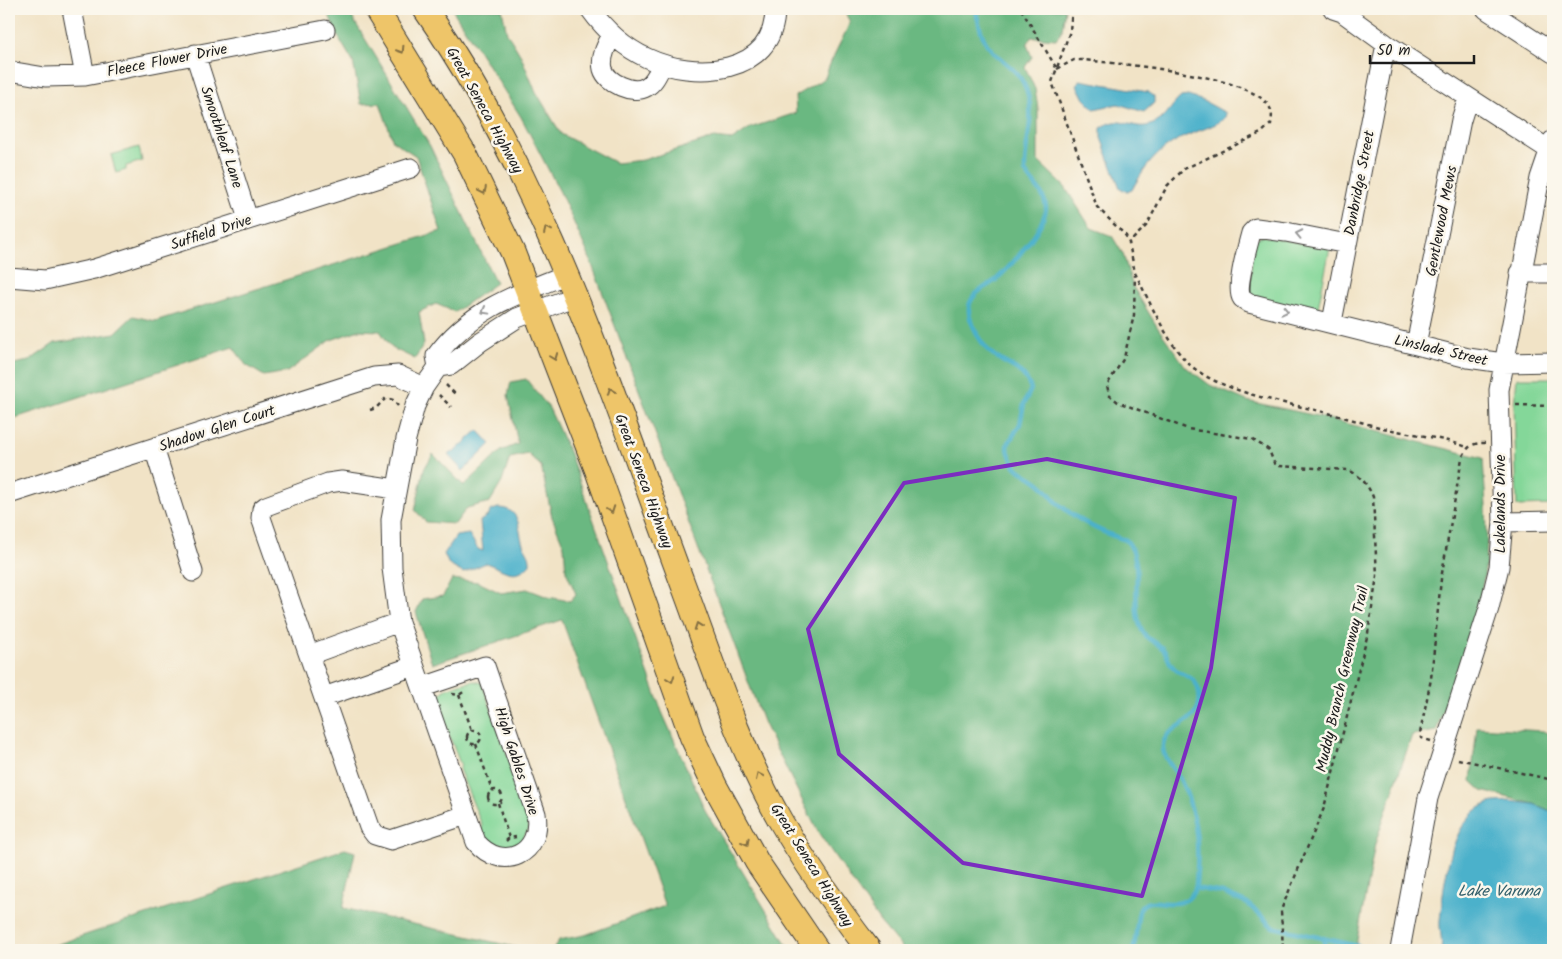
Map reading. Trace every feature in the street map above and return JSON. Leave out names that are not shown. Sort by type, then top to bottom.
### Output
[{"type":"main road","points":[[376,9],[465,154],[528,289],[596,470],[692,737],[757,862],[817,950]]},
{"type":"main road","name":"Great Seneca Highway","points":[[425,9],[488,111],[568,274],[735,724],[780,819],[833,903],[869,950]]},
{"type":"street","points":[[72,9],[85,76]]},
{"type":"street","points":[[590,9],[612,35],[629,49],[662,65],[685,70],[726,68],[744,62],[758,50],[768,37],[775,20],[775,9]]},
{"type":"street","points":[[1333,9],[1342,12],[1386,44],[1468,98],[1551,145]]},
{"type":"street","points":[[1486,9],[1553,53]]},
{"type":"street","name":"Fleece Flower Drive","points":[[9,71],[45,77],[85,76],[325,30]]},
{"type":"street","points":[[612,35],[602,63],[604,72],[613,81],[631,90],[644,89],[654,80],[662,65]]},
{"type":"street","name":"Danbridge Street","points":[[1332,322],[1386,44]]},
{"type":"street","name":"Smoothleaf Lane","points":[[195,54],[248,219]]},
{"type":"street","name":"Gentlewood Mews","points":[[1416,345],[1460,120],[1468,98]]},
{"type":"street","name":"Lakelands Drive","points":[[1400,950],[1428,798],[1495,585],[1503,522],[1499,404],[1503,363],[1520,273],[1551,145]]},
{"type":"street","name":"Suffield Drive","points":[[9,277],[45,280],[71,275],[411,168]]},
{"type":"street","name":"Linslade Street","points":[[1347,244],[1256,228],[1251,233],[1243,268],[1240,292],[1242,298],[1249,303],[1332,322],[1468,358],[1503,363],[1553,362]]},
{"type":"street","points":[[1520,273],[1553,273]]},
{"type":"street","name":"High Gables Drive","points":[[423,687],[485,666],[538,822],[532,844],[525,852],[512,857],[501,858],[489,854],[476,842],[399,622],[394,589],[391,520],[406,439],[415,406],[431,391],[438,367],[436,356],[460,328],[480,313],[528,289],[568,274]]},
{"type":"street","points":[[438,367],[451,365],[480,342],[517,318],[576,296]]},
{"type":"street","name":"Shadow Glen Court","points":[[9,494],[374,378],[398,375],[431,391]]},
{"type":"street","points":[[154,448],[193,572]]},
{"type":"street","points":[[396,489],[342,481],[328,483],[271,504],[262,509],[261,518],[369,827],[383,840],[391,840],[466,815]]},
{"type":"street","points":[[1503,522],[1553,521]]},
{"type":"street","points":[[309,655],[399,622]]},
{"type":"street","points":[[324,697],[414,666]]},
{"type":"path","points":[[1021,9],[1057,68],[1074,60],[1082,60],[1195,74],[1251,92],[1262,99],[1272,112],[1271,124],[1261,133],[1196,162],[1173,178],[1147,225],[1129,243]]},
{"type":"path","name":"Muddy Branch Greenway Trail","points":[[1072,9],[1070,32],[1052,82],[1097,207],[1126,236],[1135,273],[1134,315],[1124,358],[1108,385],[1109,395],[1118,402],[1188,429],[1252,439],[1269,450],[1274,463],[1279,466],[1348,470],[1357,474],[1369,487],[1373,498],[1377,576],[1368,633],[1324,808],[1280,910],[1282,950]]},
{"type":"path","points":[[1135,273],[1180,354],[1194,369],[1215,380],[1267,399],[1338,415],[1376,426],[1449,440],[1467,447]]},
{"type":"path","points":[[431,391],[451,407]]},
{"type":"path","points":[[370,410],[376,408],[386,398],[393,400],[400,410]]},
{"type":"path","points":[[1499,404],[1553,406]]},
{"type":"path","points":[[1445,746],[1421,738],[1420,732],[1431,678],[1441,579],[1462,458],[1467,447],[1475,443],[1500,442]]},
{"type":"path","points":[[459,695],[472,730]]},
{"type":"path","points":[[472,730],[467,734],[467,741],[476,744]]},
{"type":"path","points":[[472,730],[476,730],[481,735],[480,742],[476,744]]},
{"type":"path","points":[[476,744],[492,790]]},
{"type":"path","points":[[1458,759],[1553,780]]},
{"type":"path","points":[[498,804],[489,800],[488,794],[492,790],[499,790],[502,796],[498,804],[509,838]]},
{"type":"highlighted area","points":[[1047,459],[1235,498],[1211,668],[1142,896],[963,863],[839,754],[808,629],[904,483]]},
{"type":"green space","points":[[327,9],[347,9],[430,146],[496,283],[455,312],[436,304],[419,312],[424,344],[415,359],[392,348],[380,331],[359,330],[331,340],[287,372],[264,376],[246,365],[233,347],[9,420],[9,365],[29,361],[55,343],[115,333],[133,316],[155,321],[441,231],[416,156],[393,141],[380,103],[361,104],[353,62],[336,33]]},
{"type":"green space","points":[[452,9],[502,9],[507,33],[521,56],[535,90],[561,134],[616,163],[643,160],[714,138],[732,140],[750,128],[796,113],[795,96],[825,78],[830,63],[850,22],[843,9],[1065,9],[1062,30],[1056,39],[1031,37],[1027,45],[1032,57],[1025,67],[1035,89],[1038,108],[1038,161],[1065,187],[1091,228],[1112,236],[1123,254],[1133,287],[1158,328],[1186,367],[1210,385],[1247,401],[1313,415],[1483,458],[1487,548],[1484,577],[1475,616],[1436,731],[1412,735],[1375,844],[1355,950],[904,950],[880,922],[818,832],[764,724],[588,254],[560,192],[521,117]]},
{"type":"green space","points":[[139,147],[142,161],[126,166],[126,170],[116,173],[111,155]]},
{"type":"green space","points":[[1262,236],[1330,248],[1317,313],[1249,295],[1253,244],[1254,240]]},
{"type":"green space","points":[[1517,378],[1553,378],[1553,505],[1517,506],[1514,404]]},
{"type":"green space","points":[[526,379],[549,408],[570,454],[662,712],[705,810],[790,950],[553,950],[559,940],[585,935],[665,906],[562,620],[432,664],[416,612],[422,599],[443,596],[452,579],[478,582],[501,593],[527,589],[548,597],[570,601],[576,594],[566,571],[564,546],[552,517],[541,466],[528,454],[510,458],[502,482],[490,502],[467,508],[455,524],[426,522],[415,510],[424,469],[433,454],[464,486],[501,451],[518,444],[508,395],[511,382]]},
{"type":"green space","points":[[475,681],[482,683],[512,768],[511,772],[527,812],[529,829],[518,846],[503,850],[491,843],[483,833],[482,825],[459,769],[461,766],[436,701],[438,696],[446,689]]},
{"type":"green space","points":[[1477,727],[1543,731],[1553,735],[1553,812],[1534,804],[1482,791],[1471,781]]},
{"type":"green space","points":[[345,849],[355,852],[343,908],[528,950],[40,950]]},
{"type":"water","points":[[1080,80],[1148,92],[1154,96],[1154,103],[1144,112],[1118,104],[1094,109],[1084,99],[1077,85]]},
{"type":"water","points":[[1188,96],[1204,101],[1226,113],[1225,118],[1168,146],[1148,165],[1132,190],[1127,192],[1120,188],[1101,138],[1101,128],[1114,122],[1137,126],[1150,125],[1164,117],[1181,97]]},
{"type":"water","points":[[478,430],[491,444],[463,471],[448,455],[451,452],[453,453]]},
{"type":"water","points":[[498,508],[510,511],[517,519],[530,564],[519,572],[514,573],[486,563],[463,573],[449,565],[444,554],[456,536],[469,534],[478,549],[483,551],[480,521],[489,515],[490,511]]},
{"type":"water","name":"Lake Varuna","points":[[1510,801],[1534,804],[1553,812],[1553,950],[1441,950],[1440,920],[1444,889],[1456,838],[1474,812],[1489,803]]},
{"type":"waterway","points":[[975,9],[982,35],[987,44],[1017,73],[1025,86],[1030,105],[1025,171],[1043,197],[1046,207],[1040,224],[1027,245],[997,279],[974,296],[969,306],[971,321],[983,345],[996,357],[1023,375],[1031,389],[1024,404],[1020,424],[1007,446],[1013,462],[1019,470],[1042,485],[1057,503],[1067,511],[1091,526],[1126,540],[1136,561],[1136,600],[1140,625],[1145,635],[1165,651],[1172,666],[1195,682],[1199,693],[1199,704],[1196,712],[1190,719],[1169,734],[1164,741],[1163,749],[1168,761],[1181,781],[1193,814],[1197,847],[1196,887],[1189,897],[1182,902],[1151,902],[1144,904],[1139,913],[1133,950]]},
{"type":"waterway","points":[[1195,888],[1223,893],[1248,904],[1273,927],[1358,946]]},
{"type":"waterway","points":[[1324,938],[1325,950]]}]
